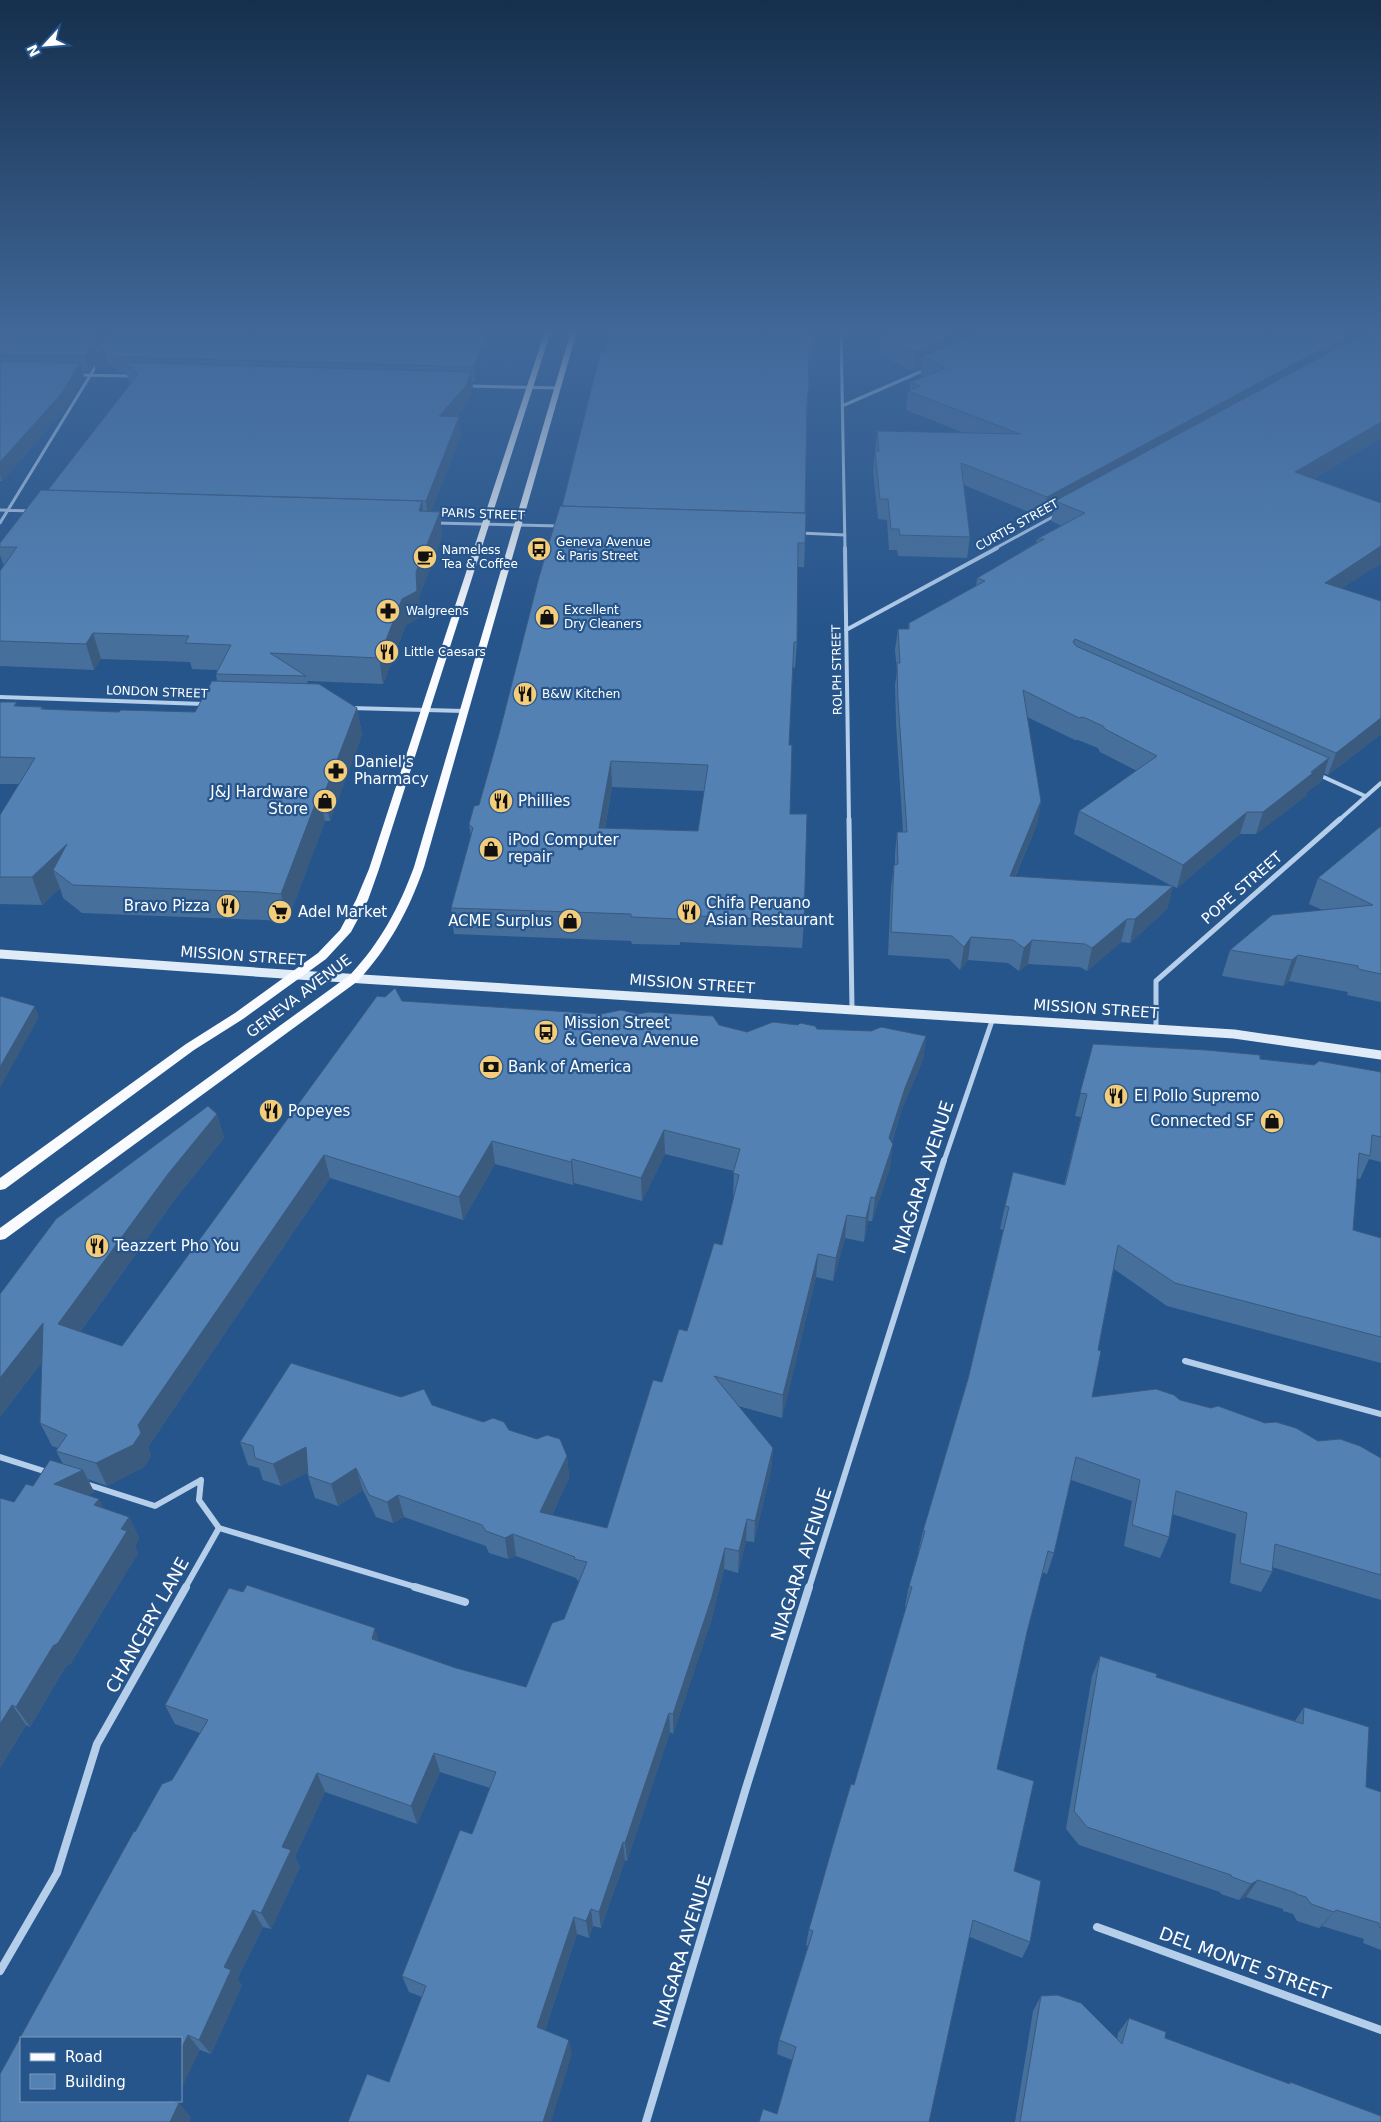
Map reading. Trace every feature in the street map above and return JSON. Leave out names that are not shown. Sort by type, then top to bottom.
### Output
[{"type":"main road","name":"GENEVA AVENUE","points":[[0,1185],[190,1047],[240,1016],[298,975],[322,956],[343,934],[362,900],[374,869],[516,430]]},
{"type":"main road","name":"GENEVA AVENUE","points":[[0,1236],[354,978],[374,958],[391,933],[406,905],[419,867],[546,430]]},
{"type":"main road","name":"MISSION STREET","points":[[0,954],[298,975],[852,1008],[1234,1034],[1381,1055]]},
{"type":"street","points":[[0,523],[57,430]]},
{"type":"street","name":"ROLPH STREET","points":[[843,430],[852,1008]]},
{"type":"street","points":[[0,510],[38,511]]},
{"type":"street","name":"CURTIS STREET","points":[[846,630],[1062,511]]},
{"type":"street","name":"PARIS STREET","points":[[425,522],[564,526]]},
{"type":"street","points":[[795,533],[845,535]]},
{"type":"street","name":"LONDON STREET","points":[[0,697],[208,704]]},
{"type":"street","points":[[346,708],[464,711]]},
{"type":"street","points":[[1312,772],[1366,796]]},
{"type":"street","name":"POPE STREET","points":[[1156,1029],[1156,981],[1381,783]]},
{"type":"street","name":"NIAGARA AVENUE","points":[[646,2122],[746,1788],[948,1148],[976,1063],[994,1017]]},
{"type":"street","points":[[1185,1361],[1381,1414]]},
{"type":"street","points":[[0,1457],[55,1474]]},
{"type":"street","points":[[82,1483],[155,1506],[201,1480],[199,1500],[219,1528],[465,1602]]},
{"type":"street","name":"CHANCERY LANE","points":[[0,1971],[57,1873],[97,1744],[219,1528]]},
{"type":"street","name":"DEL MONTE STREET","points":[[1097,1927],[1381,2030]]},
{"type":"building","points":[[0,430],[29,430],[0,462]]},
{"type":"building","points":[[95,430],[454,430],[426,501],[48,490]]},
{"type":"building","points":[[581,430],[807,430],[805,513],[562,506]]},
{"type":"building","points":[[1010,430],[1171,430],[1047,497],[961,463],[970,537],[900,535],[899,529],[891,529],[888,499],[880,499],[875,451],[879,451],[877,431],[1020,434]]},
{"type":"building","points":[[1186,430],[1367,430],[1295,472],[1381,503],[1381,546],[1325,583],[1381,601],[1381,718],[1336,753],[1075,639],[1073,642],[1076,646],[1329,758],[1263,812],[1247,812],[1183,865],[1079,811],[1157,756],[1105,729],[1103,726],[1083,717],[1079,718],[1023,690],[1041,801],[1010,876],[1173,886],[1135,919],[1127,919],[1092,948],[1085,944],[1032,940],[1024,948],[1013,940],[971,937],[964,947],[952,936],[891,932],[894,865],[898,864],[897,832],[907,832],[898,700],[897,663],[900,663],[898,629],[909,629],[909,623],[985,581],[977,578],[1044,539],[1037,539],[1085,513],[1055,501]]},
{"type":"building","points":[[41,490],[422,501],[419,511],[440,512],[416,572],[417,591],[402,599],[379,658],[270,653],[306,676],[216,674],[231,645],[185,643],[189,636],[93,633],[86,644],[0,641],[0,571],[17,547],[0,547],[0,543]]},
{"type":"building","points":[[560,506],[806,513],[805,543],[798,543],[797,642],[794,642],[789,745],[792,745],[790,814],[807,814],[804,921],[680,915],[679,919],[631,917],[631,914],[451,908],[473,828],[469,824],[474,806],[479,805],[539,577]],"holes":[[[611,761],[708,765],[698,831],[599,828]]]},
{"type":"building","points":[[212,681],[319,684],[357,708],[324,794],[319,794],[281,894],[73,885],[53,870],[67,844],[32,877],[0,877],[0,815],[35,758],[0,757],[0,702],[17,702],[14,706],[42,707],[41,709],[195,712]]},
{"type":"building","points":[[1381,826],[1381,974],[1358,969],[1358,966],[1298,955],[1292,960],[1230,950],[1272,915],[1373,905],[1318,878]]},
{"type":"building","points":[[395,988],[402,1001],[601,1014],[621,1010],[638,1014],[649,1012],[713,1016],[719,1025],[747,1032],[773,1022],[798,1025],[800,1023],[815,1026],[817,1029],[871,1031],[881,1027],[926,1036],[905,1088],[889,1138],[893,1144],[875,1198],[871,1197],[866,1218],[847,1215],[836,1258],[818,1254],[783,1395],[714,1376],[773,1448],[755,1521],[747,1519],[739,1551],[725,1548],[712,1597],[673,1714],[669,1713],[625,1843],[623,1842],[599,1912],[591,1909],[586,1921],[574,1917],[537,2027],[569,2040],[543,2122],[348,2122],[367,2074],[389,2082],[426,1986],[402,1976],[460,1830],[472,1834],[496,1772],[434,1753],[411,1806],[317,1773],[282,1847],[291,1850],[261,1913],[253,1910],[224,1967],[231,1970],[199,2040],[188,2035],[182,2047],[182,2037],[20,2037],[134,1831],[162,1784],[172,1780],[208,1720],[165,1705],[229,1588],[243,1592],[247,1585],[375,1628],[372,1639],[456,1668],[526,1687],[552,1623],[564,1619],[587,1562],[574,1559],[575,1557],[513,1534],[505,1538],[486,1531],[482,1525],[398,1495],[387,1502],[369,1495],[356,1468],[331,1484],[308,1476],[306,1447],[273,1464],[255,1458],[253,1446],[240,1442],[291,1363],[401,1397],[424,1389],[432,1405],[483,1422],[493,1418],[504,1422],[509,1430],[537,1439],[547,1435],[560,1439],[567,1456],[540,1512],[607,1528],[653,1380],[662,1382],[679,1329],[687,1331],[714,1243],[722,1245],[739,1175],[733,1173],[740,1149],[664,1130],[641,1178],[572,1159],[571,1162],[492,1141],[459,1197],[324,1155],[138,1425],[141,1433],[133,1445],[96,1463],[56,1451],[67,1435],[40,1423],[43,1323],[0,1378],[0,1294],[56,1219],[208,1106],[217,1114],[168,1174],[58,1324],[122,1346],[377,996],[385,997]]},
{"type":"building","points":[[0,996],[35,1006],[0,1067]]},
{"type":"building","points":[[1093,1044],[1260,1055],[1260,1059],[1314,1065],[1319,1061],[1381,1072],[1381,1137],[1372,1135],[1370,1156],[1359,1153],[1353,1230],[1381,1238],[1381,1337],[1175,1283],[1118,1245],[1098,1350],[1101,1351],[1092,1397],[1156,1389],[1174,1395],[1180,1400],[1211,1408],[1218,1406],[1265,1423],[1276,1422],[1296,1428],[1318,1441],[1340,1439],[1360,1446],[1381,1458],[1381,1575],[1275,1544],[1272,1572],[1240,1563],[1247,1513],[1176,1491],[1169,1537],[1132,1525],[1140,1480],[1076,1457],[1054,1553],[1048,1551],[1027,1632],[997,1769],[1034,1781],[1014,1871],[1041,1881],[1030,1942],[973,1920],[929,2122],[759,2122],[763,2109],[777,2114],[796,2047],[779,2040],[813,1931],[809,1929],[832,1848],[851,1784],[854,1785],[912,1587],[909,1586],[925,1531],[923,1531],[968,1379],[1009,1207],[1005,1206],[1013,1172],[1065,1185],[1087,1094],[1080,1093]]},
{"type":"building","points":[[50,1460],[83,1470],[54,1484],[99,1499],[94,1505],[129,1517],[121,1529],[127,1531],[16,1707],[12,1705],[0,1724],[0,1498],[14,1502],[26,1484],[33,1486]]},
{"type":"building","points":[[1100,1656],[1157,1674],[1156,1677],[1303,1724],[1304,1707],[1369,1727],[1366,1787],[1381,1792],[1381,1928],[1379,1923],[1336,1910],[1334,1912],[1311,1904],[1306,1897],[1296,1893],[1258,1880],[1251,1884],[1231,1875],[1087,1827],[1074,1811]]},
{"type":"building","points":[[1057,1995],[1081,2003],[1122,2044],[1129,2018],[1166,2032],[1165,2038],[1381,2116],[1381,2122],[1020,2122],[1041,1996]]},
{"type":"building","points":[[20,2038],[20,2102],[179,2103],[170,2122],[0,2122],[0,2074]]},
{"type":"place","name":"Geneva Avenue & Paris Street","points":[[539,549]]},
{"type":"place","name":"Nameless Tea & Coffee","points":[[425,557]]},
{"type":"place","name":"Walgreens","points":[[388,611]]},
{"type":"place","name":"Excellent Dry Cleaners","points":[[547,617]]},
{"type":"place","name":"Little Caesars","points":[[387,652]]},
{"type":"place","name":"B&W Kitchen","points":[[525,694]]},
{"type":"place","name":"Daniel's Pharmacy","points":[[336,771]]},
{"type":"place","name":"J&J Hardware Store","points":[[325,801]]},
{"type":"place","name":"Phillies","points":[[501,801]]},
{"type":"place","name":"iPod Computer repair","points":[[491,849]]},
{"type":"place","name":"Bravo Pizza","points":[[228,906]]},
{"type":"place","name":"Adel Market","points":[[280,912]]},
{"type":"place","name":"Chifa Peruano Asian Restaurant","points":[[689,912]]},
{"type":"place","name":"ACME Surplus","points":[[570,921]]},
{"type":"place","name":"Mission Street & Geneva Avenue","points":[[546,1032]]},
{"type":"place","name":"Bank of America","points":[[491,1067]]},
{"type":"place","name":"El Pollo Supremo","points":[[1116,1096]]},
{"type":"place","name":"Popeyes","points":[[271,1111]]},
{"type":"place","name":"Connected SF","points":[[1272,1121]]},
{"type":"place","name":"Teazzert Pho You","points":[[97,1246]]}]
